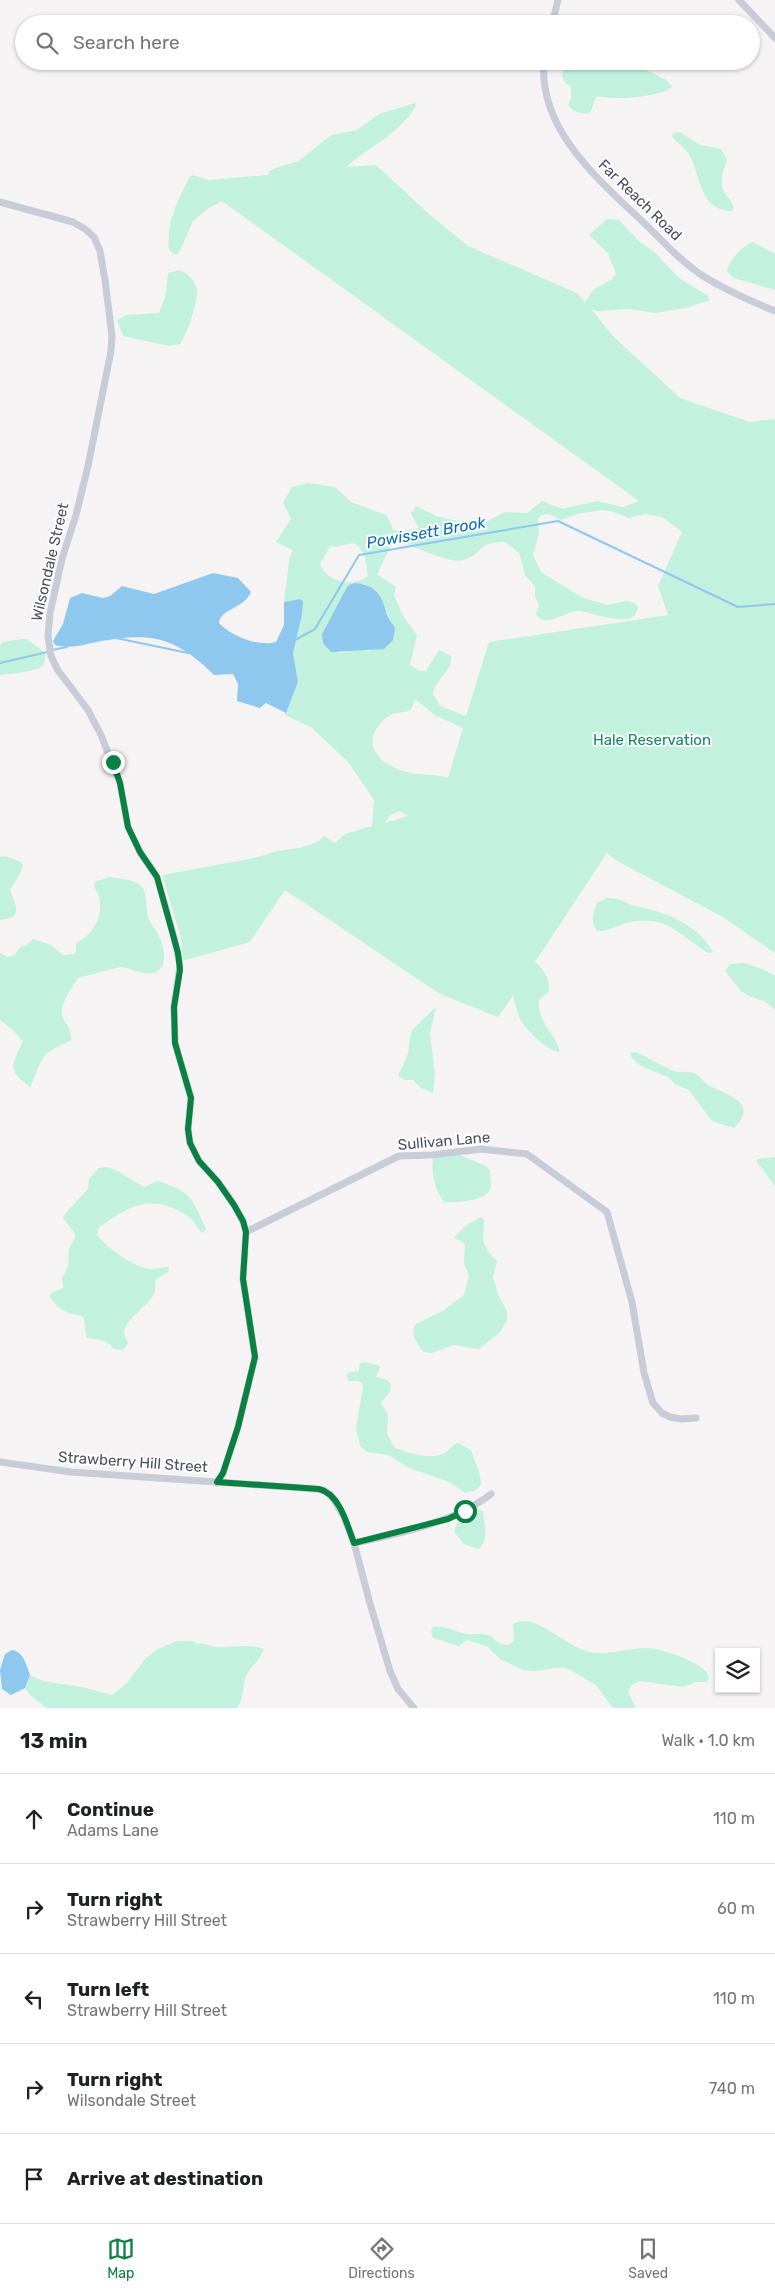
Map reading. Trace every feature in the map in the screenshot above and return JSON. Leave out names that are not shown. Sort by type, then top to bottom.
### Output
[{"type":"street","points":[[554,15],[558,0]]},
{"type":"street","points":[[739,0],[753,15]]},
{"type":"street","points":[[760,22],[775,38]]},
{"type":"street","name":"Far Reach Road","points":[[544,70],[544,86],[550,106],[568,144],[584,164],[681,259],[702,275],[736,294],[775,310]]},
{"type":"street","name":"Wilsondale Street","points":[[0,202],[73,222],[85,229],[94,237],[103,265],[112,336],[111,351],[88,466],[75,520],[62,558],[50,613],[50,649],[57,669],[88,710],[101,735],[120,783],[128,827],[140,852],[157,877],[180,965],[174,1007],[174,1028],[177,1053],[191,1098],[188,1129],[190,1143],[199,1161],[218,1182],[234,1205],[243,1221],[246,1232],[243,1279],[255,1357],[238,1427],[223,1473],[217,1482]]},
{"type":"street","name":"Sullivan Lane","points":[[246,1232],[399,1156],[433,1155],[481,1149],[527,1154],[607,1212],[632,1302],[644,1373],[653,1403],[662,1413],[670,1417],[681,1419],[696,1418]]},
{"type":"street","name":"Strawberry Hill Street","points":[[0,1462],[66,1472],[319,1489],[326,1492],[334,1498],[354,1543],[368,1600],[390,1671],[400,1692],[414,1708]]},
{"type":"street","points":[[354,1543],[448,1519],[480,1503],[491,1494]]},
{"type":"green space","points":[[563,70],[644,70],[663,78],[672,87],[654,94],[636,97],[596,97],[590,113],[580,113],[572,109],[568,104],[571,99],[571,87],[562,76]]},
{"type":"green space","name":"Hale Reservation","points":[[415,103],[416,106],[401,125],[346,167],[376,165],[429,214],[468,246],[577,293],[585,302],[594,289],[611,280],[616,274],[608,253],[589,235],[607,219],[619,220],[679,278],[708,296],[710,300],[686,308],[655,313],[629,309],[598,311],[591,309],[614,337],[680,398],[750,422],[775,419],[775,953],[723,917],[617,861],[607,853],[535,962],[546,975],[549,986],[549,991],[539,1000],[539,1008],[543,1021],[558,1045],[560,1052],[555,1051],[538,1040],[527,1029],[520,1019],[513,996],[498,1017],[440,994],[285,890],[250,942],[182,961],[181,938],[162,875],[299,848],[317,842],[324,836],[335,843],[345,834],[372,826],[374,800],[348,762],[312,728],[285,715],[298,682],[293,653],[302,615],[300,599],[284,602],[289,560],[293,550],[276,542],[291,519],[283,503],[292,487],[308,483],[335,487],[351,502],[386,515],[393,530],[405,531],[419,528],[411,514],[416,506],[436,516],[475,525],[482,524],[505,512],[527,513],[542,501],[562,509],[597,501],[623,507],[639,501],[222,201],[209,208],[193,221],[179,253],[176,255],[169,250],[169,231],[173,213],[192,175],[209,180],[268,175],[269,171],[299,161],[331,135],[357,130],[379,114]],"holes":[[[602,510],[611,511],[629,518],[645,514],[662,517],[682,532],[658,586],[668,615],[489,642],[466,716],[440,706],[433,694],[434,689],[447,671],[451,662],[451,656],[439,650],[426,671],[420,671],[410,665],[417,635],[403,616],[394,595],[396,587],[377,574],[394,539],[440,557],[458,561],[470,557],[490,543],[505,542],[519,553],[525,575],[535,586],[535,596],[539,605],[536,614],[540,619],[554,619],[578,611],[613,618],[630,618],[635,614],[638,607],[635,603],[627,601],[608,605],[583,598],[541,572],[533,555],[539,533],[538,520],[541,515],[549,514],[560,520],[577,514]],[[354,543],[358,546],[365,558],[368,576],[362,580],[348,582],[334,579],[328,575],[320,564],[331,545],[334,547]],[[346,589],[388,613],[390,622],[370,651],[358,649],[340,653],[325,627],[340,604]],[[415,699],[436,716],[463,728],[448,778],[403,771],[393,767],[378,756],[374,749],[374,734],[378,726],[386,718],[411,710]],[[400,811],[408,816],[385,823],[390,815]]]},
{"type":"green space","points":[[680,132],[700,145],[721,149],[727,160],[722,178],[722,186],[734,208],[731,211],[720,209],[706,197],[688,153],[672,136],[673,133]]},
{"type":"green space","points":[[753,242],[775,254],[775,290],[734,278],[727,271],[737,253]]},
{"type":"green space","points":[[179,270],[190,277],[197,290],[192,318],[180,344],[169,346],[123,336],[117,320],[127,315],[159,313],[165,298],[168,273]]},
{"type":"green space","points":[[27,639],[45,653],[43,665],[29,671],[0,675],[0,645],[3,642]]},
{"type":"green space","points":[[5,856],[21,862],[23,866],[21,873],[10,890],[16,906],[15,914],[8,919],[0,920],[0,857]]},
{"type":"green space","points":[[109,877],[135,882],[144,890],[148,917],[162,943],[163,964],[156,972],[151,973],[120,967],[78,978],[67,995],[62,1010],[63,1019],[69,1030],[71,1041],[47,1053],[40,1063],[30,1087],[17,1076],[13,1067],[23,1041],[0,1020],[0,953],[7,957],[15,955],[20,947],[27,945],[33,939],[51,945],[63,955],[74,954],[76,943],[92,930],[100,911],[99,897],[94,882]]},
{"type":"green space","points":[[607,898],[617,899],[659,912],[680,921],[698,934],[713,952],[708,953],[662,923],[651,921],[627,923],[597,931],[593,921],[594,910],[597,903]]},
{"type":"green space","points":[[744,963],[765,970],[775,976],[775,1010],[766,1002],[741,991],[725,971],[730,964]]},
{"type":"green space","points":[[436,1007],[430,1034],[435,1074],[433,1093],[421,1088],[413,1080],[405,1080],[398,1076],[408,1054],[411,1031]]},
{"type":"green space","points":[[636,1052],[674,1071],[696,1074],[708,1085],[737,1100],[742,1105],[744,1112],[742,1119],[734,1128],[712,1121],[689,1090],[675,1084],[668,1077],[641,1066],[632,1058],[630,1053]]},
{"type":"green space","points":[[460,1155],[486,1166],[490,1170],[490,1190],[487,1194],[476,1199],[462,1202],[444,1202],[434,1182],[433,1159]]},
{"type":"green space","points":[[775,1157],[775,1186],[757,1162],[757,1159]]},
{"type":"green space","points":[[107,1167],[144,1187],[157,1181],[184,1192],[193,1203],[206,1229],[203,1233],[188,1216],[163,1204],[152,1203],[132,1208],[99,1227],[97,1235],[101,1240],[129,1261],[150,1269],[169,1267],[168,1272],[155,1280],[153,1297],[125,1327],[124,1333],[128,1343],[123,1350],[114,1349],[102,1340],[87,1338],[82,1316],[63,1311],[50,1297],[51,1293],[63,1288],[62,1278],[68,1267],[69,1249],[75,1238],[74,1232],[63,1218],[88,1189],[89,1179],[99,1168]]},
{"type":"green space","points":[[481,1217],[484,1220],[483,1241],[489,1253],[497,1261],[493,1277],[498,1295],[507,1311],[507,1320],[500,1332],[479,1349],[453,1345],[432,1353],[424,1352],[415,1338],[414,1327],[416,1324],[444,1310],[464,1295],[469,1276],[464,1263],[465,1244],[454,1237],[468,1224]]},
{"type":"green space","points":[[365,1362],[378,1365],[380,1367],[376,1377],[386,1379],[391,1384],[390,1392],[381,1403],[388,1414],[387,1434],[395,1448],[418,1455],[436,1456],[458,1443],[471,1450],[480,1475],[481,1485],[475,1491],[465,1493],[449,1482],[407,1467],[389,1455],[367,1452],[360,1446],[356,1428],[363,1387],[362,1383],[358,1381],[349,1381],[346,1375],[350,1372],[359,1371],[360,1363]]},
{"type":"green space","points":[[478,1509],[483,1511],[485,1536],[482,1545],[478,1549],[464,1544],[454,1532],[457,1523]]},
{"type":"green space","points":[[521,1621],[539,1625],[567,1642],[587,1651],[603,1653],[647,1648],[662,1651],[693,1662],[707,1673],[709,1678],[706,1682],[696,1682],[683,1687],[640,1681],[631,1685],[628,1692],[636,1708],[613,1708],[596,1685],[571,1670],[562,1667],[535,1671],[523,1670],[500,1659],[488,1647],[467,1640],[459,1646],[433,1638],[431,1631],[433,1627],[438,1627],[464,1633],[485,1634],[500,1643],[509,1645],[514,1641],[513,1624]]},
{"type":"green space","points":[[177,1641],[193,1641],[197,1644],[216,1647],[247,1646],[264,1649],[246,1677],[242,1699],[237,1708],[47,1708],[31,1696],[25,1688],[30,1675],[43,1681],[82,1687],[112,1695],[126,1684],[146,1658],[158,1649]]},
{"type":"water","points":[[213,573],[238,578],[251,592],[248,598],[224,614],[219,623],[230,632],[253,642],[276,642],[284,625],[284,602],[300,599],[303,601],[302,615],[293,653],[298,682],[286,713],[266,703],[260,708],[237,701],[238,684],[233,674],[214,675],[186,652],[161,640],[132,637],[71,647],[55,645],[53,641],[63,624],[70,598],[82,593],[103,598],[110,596],[122,586],[154,594]]},
{"type":"water","points":[[355,583],[366,585],[379,594],[390,621],[395,627],[393,640],[384,649],[331,652],[323,643],[322,634],[346,589],[349,585]]},
{"type":"water","points":[[12,1650],[22,1656],[30,1675],[25,1688],[11,1695],[2,1689],[0,1670],[5,1654]]},
{"type":"waterway","name":"Powissett Brook","points":[[295,640],[315,629],[359,555],[558,521],[738,607],[775,604]]},
{"type":"waterway","name":"Powissett Brook","points":[[116,638],[188,653]]},
{"type":"waterway","name":"Powissett Brook","points":[[52,650],[67,647]]},
{"type":"waterway","name":"Powissett Brook","points":[[0,663],[47,652]]},
{"type":"route","points":[[113,762],[120,783],[128,827],[140,852],[157,877],[178,953],[180,970],[174,1007],[175,1043],[191,1098],[188,1129],[190,1143],[199,1161],[226,1192],[243,1221],[246,1232],[243,1279],[255,1357],[238,1427],[223,1473],[217,1482],[319,1489],[326,1492],[334,1498],[354,1543],[381,1538],[448,1519],[465,1511]]}]
